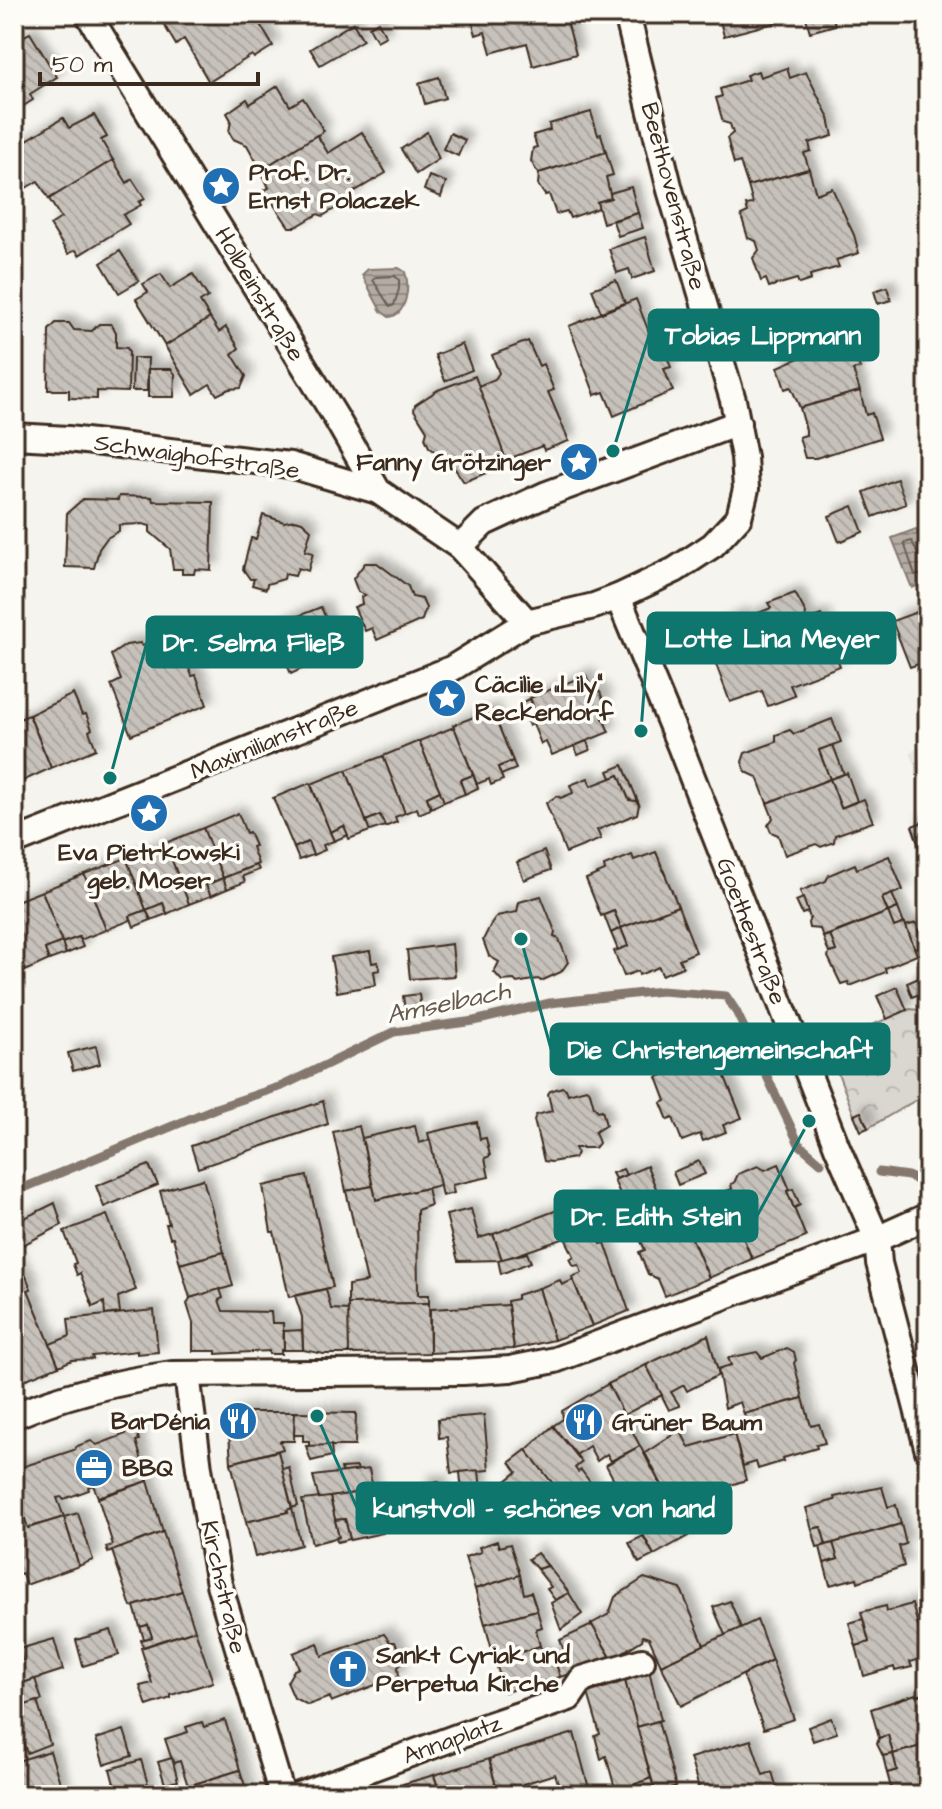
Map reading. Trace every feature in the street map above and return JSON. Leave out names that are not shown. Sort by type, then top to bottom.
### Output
[{"type":"street","name":"Holbeinstraße","points":[[88,14],[378,491],[460,547],[527,622]]},
{"type":"street","name":"Beethovenstraße","points":[[618,597],[675,570],[713,545],[739,517],[746,489],[744,457],[733,400],[670,190],[627,14]]},
{"type":"street","points":[[460,547],[484,523],[547,494],[738,423]]},
{"type":"street","name":"Schwaighofstraße","points":[[14,436],[68,439],[290,465],[378,491]]},
{"type":"street","name":"Maximilianstraße","points":[[14,842],[451,669],[527,622],[618,597]]},
{"type":"street","name":"Goethestraße","points":[[618,597],[680,746],[837,1147],[877,1239],[879,1263],[928,1451]]},
{"type":"street","points":[[14,1416],[58,1397],[127,1380],[187,1374],[463,1372],[510,1369],[555,1360],[877,1239],[928,1216]]},
{"type":"street","name":"Kirchstraße","points":[[187,1374],[219,1584],[282,1795]]},
{"type":"street","name":"Annaplatz","points":[[299,1795],[569,1698],[582,1679],[642,1661]]},
{"type":"shaded area","points":[[928,744],[928,799],[910,752]]},
{"type":"green space","points":[[910,1009],[928,1011],[928,1093],[868,1128],[861,1112],[854,1115],[827,1044]]},
{"type":"water","points":[[399,268],[405,272],[406,299],[400,311],[389,317],[381,311],[362,275],[368,269]]},
{"type":"water","points":[[916,529],[928,559],[928,582],[912,588],[892,538]]},
{"type":"building","points":[[173,14],[257,14],[255,16],[273,46],[254,58],[252,55],[209,82],[184,39],[176,45],[163,23]]},
{"type":"building","points":[[470,14],[565,14],[576,54],[533,66],[527,43],[491,53],[485,32],[476,35]]},
{"type":"building","points":[[718,14],[799,14],[724,36]]},
{"type":"building","points":[[832,14],[835,25],[810,32],[806,18]]},
{"type":"building","points":[[378,22],[386,36],[377,41],[369,27]]},
{"type":"building","points":[[353,23],[363,40],[320,65],[310,49]]},
{"type":"building","points":[[30,33],[57,77],[30,94],[33,100],[14,112],[14,41]]},
{"type":"building","points":[[787,68],[790,78],[806,72],[829,118],[833,136],[809,143],[811,151],[804,153],[809,169],[748,186],[740,162],[734,164],[727,138],[733,133],[730,124],[723,122],[716,98],[722,96],[720,89],[748,80],[746,75],[758,71],[760,77]]},
{"type":"building","points":[[439,77],[445,98],[425,104],[419,83]]},
{"type":"building","points":[[278,86],[290,106],[303,98],[324,131],[261,170],[247,145],[233,139],[227,113],[247,99],[250,104]]},
{"type":"building","points":[[591,112],[606,152],[539,173],[531,161],[533,148],[537,147],[533,135],[550,130],[549,124]]},
{"type":"building","points":[[94,115],[107,137],[101,140],[113,160],[49,199],[38,181],[26,188],[14,168],[14,155],[17,153],[14,148],[63,118],[69,128]]},
{"type":"building","points":[[362,132],[386,173],[352,193],[354,197],[323,216],[318,214],[296,227],[289,227],[264,190],[269,188],[261,170],[317,135],[328,153]]},
{"type":"building","points":[[427,132],[439,159],[416,174],[401,149]]},
{"type":"building","points":[[450,133],[465,140],[458,156],[443,149]]},
{"type":"building","points":[[606,152],[613,175],[606,177],[611,198],[597,202],[599,208],[570,218],[567,211],[556,214],[549,194],[545,195],[538,185],[539,173]]},
{"type":"building","points":[[113,160],[127,183],[132,179],[145,199],[139,202],[141,205],[123,215],[129,224],[79,255],[76,250],[68,254],[50,225],[61,218],[49,199]]},
{"type":"building","points":[[809,169],[816,194],[832,188],[859,253],[836,260],[839,267],[810,275],[811,280],[799,284],[797,279],[769,287],[766,279],[761,281],[753,258],[759,250],[756,241],[748,238],[741,215],[748,212],[746,205],[753,204],[748,186]]},
{"type":"building","points":[[429,176],[446,182],[441,197],[424,190]]},
{"type":"building","points":[[631,187],[638,213],[603,223],[597,202],[611,198],[610,193]]},
{"type":"building","points":[[638,213],[643,228],[618,236],[613,221]]},
{"type":"building","points":[[645,237],[655,271],[632,279],[629,269],[617,273],[609,249]]},
{"type":"building","points":[[120,251],[139,281],[119,293],[101,263]]},
{"type":"building","points":[[161,274],[170,288],[193,274],[208,297],[200,302],[210,318],[165,346],[136,299],[148,292],[143,284]]},
{"type":"building","points":[[616,280],[625,303],[601,312],[592,289]]},
{"type":"building","points":[[887,287],[891,300],[878,304],[874,291]]},
{"type":"building","points":[[636,299],[654,345],[661,342],[671,367],[664,369],[673,391],[614,416],[604,392],[595,395],[569,326]]},
{"type":"building","points":[[210,318],[219,332],[226,327],[239,348],[232,354],[246,376],[241,388],[217,395],[210,384],[194,394],[165,346]]},
{"type":"building","points":[[56,323],[69,323],[74,330],[92,331],[99,324],[111,324],[116,332],[116,347],[127,348],[129,352],[128,392],[97,391],[97,399],[69,398],[69,390],[48,390],[49,330]]},
{"type":"building","points":[[528,341],[539,366],[543,364],[554,390],[548,392],[569,441],[544,450],[542,446],[506,460],[478,386],[495,379],[499,373],[492,355]]},
{"type":"building","points":[[851,342],[860,368],[853,370],[860,391],[800,408],[791,387],[785,389],[778,367],[808,354]]},
{"type":"building","points":[[462,344],[472,370],[445,381],[435,355]]},
{"type":"building","points":[[133,358],[148,358],[147,391],[132,391]]},
{"type":"building","points":[[148,369],[171,369],[175,374],[174,397],[148,397]]},
{"type":"building","points":[[475,376],[506,460],[464,482],[444,453],[437,453],[429,447],[425,438],[427,431],[414,410],[415,405],[438,390]]},
{"type":"building","points":[[860,391],[866,415],[872,413],[880,438],[816,458],[805,458],[799,437],[806,435],[800,408]]},
{"type":"building","points":[[897,479],[906,504],[873,517],[864,492]]},
{"type":"building","points":[[119,496],[152,497],[153,501],[213,502],[211,570],[195,569],[194,574],[182,574],[182,569],[173,569],[170,549],[150,532],[150,526],[143,524],[119,525],[119,531],[107,538],[99,549],[94,568],[65,567],[67,513],[83,499],[118,500]]},
{"type":"building","points":[[853,506],[863,532],[839,542],[829,516]]},
{"type":"building","points":[[263,515],[284,522],[302,522],[311,530],[305,551],[313,553],[308,571],[298,568],[295,576],[285,574],[284,579],[267,584],[266,589],[252,585],[254,579],[250,579],[243,569],[251,538],[256,539]]},
{"type":"building","points":[[365,563],[377,563],[408,586],[412,597],[422,599],[426,608],[422,620],[377,640],[372,628],[365,631],[354,607],[362,604],[361,597],[365,595],[358,592],[353,579]]},
{"type":"building","points":[[795,593],[806,613],[805,621],[821,615],[840,666],[790,685],[795,696],[768,706],[762,691],[730,702],[704,632],[740,615],[741,620],[771,608],[768,603]]},
{"type":"building","points":[[321,607],[340,651],[291,674],[285,660],[278,663],[272,648],[282,643],[275,625]]},
{"type":"building","points":[[917,612],[928,642],[928,661],[910,667],[892,621]]},
{"type":"building","points":[[164,638],[172,659],[184,655],[192,676],[196,675],[207,705],[131,735],[111,685],[121,680],[111,655],[126,645],[140,643],[142,646]]},
{"type":"building","points":[[586,675],[592,689],[600,692],[604,702],[599,709],[609,732],[552,755],[546,742],[541,744],[533,724],[539,721],[530,698]]},
{"type":"building","points":[[73,694],[82,715],[86,714],[96,749],[51,768],[29,715]]},
{"type":"building","points":[[530,699],[539,721],[529,726],[519,703]]},
{"type":"building","points":[[492,710],[513,761],[498,767],[503,780],[491,785],[489,779],[477,784],[453,725]]},
{"type":"building","points":[[29,715],[51,768],[14,785],[14,721]]},
{"type":"building","points":[[832,719],[841,742],[819,750],[830,779],[767,803],[757,777],[746,772],[742,762],[745,753],[776,742],[776,735],[790,730],[794,734]]},
{"type":"building","points":[[454,727],[473,775],[460,780],[465,794],[444,802],[419,741]]},
{"type":"building","points":[[419,741],[440,791],[427,797],[431,809],[419,814],[417,808],[405,813],[383,756]]},
{"type":"building","points":[[587,741],[590,750],[578,755],[574,746]]},
{"type":"building","points":[[833,745],[844,774],[830,779],[819,750]]},
{"type":"building","points":[[383,756],[405,813],[395,817],[397,822],[385,827],[380,815],[366,821],[346,770]]},
{"type":"building","points":[[513,761],[516,769],[501,775],[498,767]]},
{"type":"building","points":[[623,765],[639,804],[629,800],[619,775],[611,778],[608,771]]},
{"type":"building","points":[[346,770],[370,831],[349,839],[344,826],[330,832],[311,784]]},
{"type":"building","points":[[847,773],[857,801],[841,808],[830,779]]},
{"type":"building","points":[[473,775],[478,788],[465,794],[460,780]]},
{"type":"building","points":[[619,775],[629,800],[639,805],[637,814],[597,830],[601,839],[566,853],[546,803],[557,796],[561,798],[573,793],[570,785],[588,778],[591,786]]},
{"type":"building","points":[[830,779],[841,808],[864,799],[873,822],[835,835],[834,842],[821,847],[816,844],[785,855],[778,835],[771,832],[768,825],[773,818],[767,803]]},
{"type":"building","points":[[310,783],[334,841],[323,845],[325,850],[313,855],[308,842],[294,848],[273,798]]},
{"type":"building","points":[[440,791],[444,802],[431,808],[427,797]]},
{"type":"building","points":[[238,813],[255,846],[252,847],[258,864],[223,878],[203,828]]},
{"type":"building","points":[[380,815],[385,826],[370,831],[366,821]]},
{"type":"building","points":[[928,820],[928,859],[924,860],[912,826]]},
{"type":"building","points":[[344,826],[348,835],[334,841],[330,832]]},
{"type":"building","points":[[203,828],[223,878],[206,885],[211,896],[189,904],[165,843]]},
{"type":"building","points":[[308,842],[313,855],[299,860],[294,848]]},
{"type":"building","points":[[165,843],[189,904],[167,914],[163,903],[146,910],[126,858]]},
{"type":"building","points":[[544,851],[551,870],[524,880],[517,862]]},
{"type":"building","points":[[656,852],[678,906],[621,928],[614,911],[601,916],[586,879],[605,871],[604,866],[632,855],[634,860]]},
{"type":"building","points":[[889,856],[903,890],[882,898],[888,912],[823,937],[820,929],[809,928],[810,918],[800,891],[826,881],[829,875],[855,864],[857,869]]},
{"type":"building","points":[[126,858],[146,910],[106,930],[84,874]]},
{"type":"building","points":[[257,865],[259,870],[243,876],[245,882],[227,889],[223,878]]},
{"type":"building","points":[[84,874],[106,930],[62,943],[42,891]]},
{"type":"building","points":[[223,878],[227,889],[211,896],[206,885]]},
{"type":"building","points":[[42,891],[62,942],[45,949],[49,960],[25,971],[14,944],[14,902]]},
{"type":"building","points":[[892,894],[898,908],[888,912],[882,898]]},
{"type":"building","points":[[541,896],[555,931],[554,937],[559,939],[568,962],[561,972],[541,981],[502,981],[494,972],[499,962],[489,956],[483,940],[497,916],[517,912],[519,902]]},
{"type":"building","points":[[803,898],[808,912],[802,914],[796,901]]},
{"type":"building","points":[[163,903],[167,914],[151,920],[146,910]]},
{"type":"building","points":[[678,906],[696,952],[679,959],[683,967],[662,975],[659,967],[639,975],[638,971],[624,976],[614,951],[628,946],[621,928]]},
{"type":"building","points":[[898,908],[904,924],[894,927],[888,912]]},
{"type":"building","points":[[146,910],[151,920],[134,927],[130,916]]},
{"type":"building","points":[[614,911],[621,928],[611,933],[604,915]]},
{"type":"building","points":[[888,912],[894,927],[905,923],[917,955],[885,968],[886,972],[850,986],[848,982],[841,984],[828,957],[829,953],[836,951],[830,935]]},
{"type":"building","points":[[916,923],[924,945],[915,949],[906,926]]},
{"type":"building","points":[[621,928],[628,946],[618,950],[611,933]]},
{"type":"building","points":[[830,935],[836,951],[829,953],[823,937]]},
{"type":"building","points":[[79,937],[83,947],[66,954],[62,943]]},
{"type":"building","points":[[62,942],[66,954],[49,960],[45,949]]},
{"type":"building","points":[[14,944],[25,971],[14,975]]},
{"type":"building","points":[[452,944],[455,976],[410,979],[407,950]]},
{"type":"building","points":[[370,951],[372,963],[378,962],[380,970],[374,971],[376,985],[337,992],[331,957]]},
{"type":"building","points":[[928,974],[928,991],[912,997],[907,983]]},
{"type":"building","points":[[897,987],[907,1010],[887,1019],[877,996]]},
{"type":"building","points":[[419,994],[421,1009],[405,1011],[403,996]]},
{"type":"building","points":[[96,1046],[100,1064],[73,1071],[68,1053]]},
{"type":"building","points":[[715,1053],[742,1118],[723,1125],[726,1132],[703,1141],[700,1134],[682,1141],[673,1118],[668,1120],[661,1103],[666,1101],[657,1077],[676,1070],[673,1064],[695,1056],[697,1061]]},
{"type":"building","points":[[562,1087],[568,1094],[586,1089],[590,1092],[594,1107],[602,1110],[606,1125],[595,1132],[599,1143],[595,1148],[575,1148],[577,1154],[574,1158],[544,1161],[534,1120],[536,1115],[552,1111],[548,1094]]},
{"type":"building","points":[[323,1101],[328,1124],[198,1168],[191,1146]]},
{"type":"building","points":[[861,1112],[868,1128],[861,1131],[854,1115]]},
{"type":"building","points":[[477,1122],[480,1139],[486,1138],[490,1156],[485,1158],[489,1177],[452,1185],[454,1193],[442,1196],[428,1133]]},
{"type":"building","points":[[359,1126],[373,1186],[346,1191],[333,1132]]},
{"type":"building","points":[[415,1126],[419,1143],[430,1140],[440,1185],[376,1200],[362,1138]]},
{"type":"building","points":[[699,1161],[705,1174],[678,1185],[673,1172]]},
{"type":"building","points":[[779,1164],[806,1237],[752,1259],[724,1192],[732,1189],[731,1184],[738,1174],[758,1166],[765,1170]]},
{"type":"building","points":[[149,1165],[158,1185],[104,1207],[96,1186]]},
{"type":"building","points":[[647,1166],[664,1208],[632,1222],[614,1180]]},
{"type":"building","points":[[623,1169],[626,1175],[615,1179],[612,1173]]},
{"type":"building","points":[[307,1176],[333,1287],[289,1297],[274,1232],[271,1232],[263,1186]]},
{"type":"building","points":[[203,1179],[224,1252],[180,1264],[166,1224],[169,1224],[160,1191]]},
{"type":"building","points":[[373,1186],[376,1200],[427,1188],[431,1205],[417,1210],[418,1295],[429,1295],[429,1303],[348,1304],[348,1285],[367,1282],[346,1191]]},
{"type":"building","points":[[793,1189],[800,1205],[794,1208],[787,1191]]},
{"type":"building","points":[[725,1194],[752,1259],[709,1278],[684,1220],[705,1212],[715,1212],[720,1207],[716,1198]]},
{"type":"building","points":[[593,1199],[604,1208],[609,1223],[502,1260],[493,1234]]},
{"type":"building","points":[[55,1203],[62,1225],[19,1247],[14,1236],[14,1223]]},
{"type":"building","points":[[664,1208],[673,1228],[685,1223],[709,1278],[665,1296],[658,1279],[648,1274],[639,1252],[645,1250],[632,1222]]},
{"type":"building","points":[[471,1209],[479,1238],[493,1234],[502,1260],[458,1261],[446,1215]]},
{"type":"building","points":[[107,1215],[136,1290],[118,1297],[120,1313],[105,1315],[104,1302],[93,1307],[80,1273],[77,1275],[73,1264],[76,1263],[64,1231]]},
{"type":"building","points":[[595,1229],[601,1244],[605,1243],[629,1311],[592,1326],[572,1277],[582,1273],[579,1265],[574,1266],[570,1259],[574,1256],[566,1240]]},
{"type":"building","points":[[224,1252],[233,1286],[190,1298],[180,1264]]},
{"type":"building","points":[[527,1253],[531,1262],[501,1274],[498,1260]]},
{"type":"building","points":[[14,1255],[23,1277],[26,1276],[31,1289],[28,1290],[59,1366],[14,1384]]},
{"type":"building","points":[[560,1280],[562,1285],[573,1280],[592,1326],[554,1340],[539,1288]]},
{"type":"building","points":[[539,1288],[554,1340],[514,1349],[507,1301]]},
{"type":"building","points":[[220,1289],[223,1298],[219,1300],[223,1311],[271,1312],[272,1323],[283,1323],[284,1350],[281,1354],[269,1354],[269,1351],[216,1354],[216,1351],[193,1351],[193,1323],[187,1304],[190,1298]]},
{"type":"building","points":[[326,1289],[331,1309],[349,1310],[349,1354],[303,1350],[302,1317],[295,1296]]},
{"type":"building","points":[[429,1303],[430,1353],[349,1354],[348,1304]]},
{"type":"building","points":[[508,1305],[514,1349],[430,1353],[430,1309]]},
{"type":"building","points":[[154,1310],[158,1352],[92,1356],[93,1359],[72,1360],[59,1366],[50,1344],[70,1336],[68,1319]]},
{"type":"building","points":[[302,1330],[303,1350],[284,1350],[284,1331]]},
{"type":"building","points":[[708,1335],[719,1375],[687,1391],[684,1385],[671,1392],[680,1406],[669,1410],[646,1365]]},
{"type":"building","points":[[787,1348],[794,1352],[803,1398],[744,1414],[740,1402],[725,1408],[718,1369],[731,1365],[728,1358],[757,1352],[762,1358]]},
{"type":"building","points":[[646,1365],[662,1395],[624,1415],[608,1384]]},
{"type":"building","points":[[608,1384],[640,1446],[611,1461],[607,1454],[597,1461],[589,1446],[576,1455],[553,1426],[563,1419],[562,1411]]},
{"type":"building","points":[[803,1398],[811,1426],[819,1424],[825,1443],[758,1469],[756,1462],[743,1466],[732,1427],[746,1423],[744,1414]]},
{"type":"building","points":[[240,1412],[295,1412],[294,1441],[280,1441],[283,1449],[231,1463],[228,1417]]},
{"type":"building","points":[[295,1412],[356,1413],[355,1446],[309,1446],[309,1441],[303,1441],[303,1435],[294,1435]]},
{"type":"building","points":[[484,1415],[489,1470],[451,1473],[447,1437],[439,1438],[438,1419]]},
{"type":"building","points":[[135,1426],[139,1440],[136,1441],[148,1481],[98,1497],[93,1485],[88,1487],[89,1490],[64,1499],[57,1498],[64,1517],[28,1528],[14,1488],[14,1466],[20,1464],[22,1467],[74,1450],[91,1441],[97,1445],[126,1434],[125,1430]]},
{"type":"building","points":[[553,1426],[582,1462],[575,1468],[578,1472],[581,1470],[596,1490],[582,1500],[579,1496],[569,1504],[526,1450]]},
{"type":"building","points":[[680,1430],[689,1447],[734,1434],[746,1480],[672,1504],[645,1453]]},
{"type":"building","points":[[331,1445],[332,1456],[311,1461],[306,1446]]},
{"type":"building","points":[[640,1446],[688,1536],[654,1555],[606,1465]]},
{"type":"building","points":[[526,1450],[565,1499],[556,1507],[564,1517],[546,1532],[527,1509],[524,1512],[511,1497],[516,1493],[506,1481],[517,1472],[510,1462]]},
{"type":"building","points":[[278,1451],[292,1508],[288,1512],[246,1522],[231,1463]]},
{"type":"building","points":[[289,1467],[298,1506],[292,1508],[282,1469]]},
{"type":"building","points":[[357,1467],[358,1471],[342,1472],[341,1468]]},
{"type":"building","points":[[369,1469],[373,1490],[319,1499],[313,1476]]},
{"type":"building","points":[[479,1470],[481,1492],[462,1494],[460,1472]]},
{"type":"building","points":[[148,1481],[163,1532],[108,1553],[106,1547],[113,1545],[98,1498]]},
{"type":"building","points":[[439,1482],[444,1524],[426,1526],[421,1484]]},
{"type":"building","points":[[882,1487],[888,1507],[896,1505],[901,1524],[826,1545],[821,1527],[812,1529],[806,1508],[835,1500],[834,1497]]},
{"type":"building","points":[[14,1488],[28,1528],[64,1517],[79,1566],[26,1585],[22,1573],[14,1576]]},
{"type":"building","points":[[373,1490],[383,1533],[350,1540],[345,1519],[335,1520],[330,1497]]},
{"type":"building","points":[[330,1497],[339,1537],[312,1544],[302,1500]]},
{"type":"building","points":[[292,1508],[301,1545],[255,1557],[246,1522],[288,1512]]},
{"type":"building","points":[[78,1513],[93,1560],[79,1566],[64,1517]]},
{"type":"building","points":[[345,1519],[350,1539],[337,1542],[336,1538],[339,1537],[335,1520]]},
{"type":"building","points":[[901,1524],[906,1544],[899,1546],[904,1566],[858,1582],[857,1578],[830,1585],[824,1563],[838,1559],[833,1543]]},
{"type":"building","points":[[821,1527],[826,1545],[817,1547],[812,1529]]},
{"type":"building","points":[[163,1532],[182,1591],[131,1607],[112,1551]]},
{"type":"building","points":[[643,1536],[654,1555],[639,1563],[629,1543]]},
{"type":"building","points":[[497,1541],[499,1547],[510,1544],[520,1575],[475,1589],[465,1557],[481,1552],[479,1547]]},
{"type":"building","points":[[833,1543],[838,1559],[824,1563],[820,1547]]},
{"type":"building","points":[[537,1553],[548,1566],[537,1569],[528,1559]]},
{"type":"building","points":[[548,1566],[569,1593],[555,1600],[547,1589],[551,1587],[537,1569]]},
{"type":"building","points":[[520,1575],[524,1594],[531,1592],[537,1610],[485,1624],[475,1589]]},
{"type":"building","points":[[644,1578],[681,1589],[704,1645],[661,1665],[649,1638],[643,1636],[642,1640],[612,1659],[591,1624],[609,1614],[615,1597]]},
{"type":"building","points":[[182,1591],[195,1630],[143,1647],[141,1640],[152,1637],[148,1625],[140,1627],[134,1606]]},
{"type":"building","points":[[569,1593],[582,1614],[561,1630],[551,1603]]},
{"type":"building","points":[[730,1601],[741,1628],[725,1635],[713,1607]]},
{"type":"building","points":[[912,1604],[919,1629],[922,1628],[923,1633],[928,1631],[928,1657],[910,1662],[912,1667],[895,1671],[894,1667],[864,1676],[856,1646],[869,1642],[861,1612],[886,1606],[887,1611]]},
{"type":"building","points":[[537,1610],[542,1627],[536,1629],[540,1646],[495,1661],[485,1624]]},
{"type":"building","points":[[863,1619],[869,1642],[856,1646],[849,1623]]},
{"type":"building","points":[[757,1620],[772,1660],[681,1706],[661,1665]]},
{"type":"building","points":[[148,1625],[152,1637],[144,1639],[140,1627]]},
{"type":"building","points":[[592,1625],[613,1661],[560,1677],[553,1654],[564,1651],[560,1640]]},
{"type":"building","points":[[111,1630],[119,1655],[83,1666],[76,1640]]},
{"type":"building","points":[[195,1630],[213,1682],[147,1706],[140,1686],[152,1683],[141,1648]]},
{"type":"building","name":"Sankt Cyriak und Perpetua Kirche","points":[[384,1634],[390,1642],[395,1642],[403,1662],[398,1667],[399,1676],[331,1702],[330,1697],[308,1705],[294,1698],[287,1682],[294,1670],[299,1668],[293,1653],[318,1643],[322,1656]]},
{"type":"building","points":[[54,1639],[63,1670],[20,1684],[14,1666],[22,1660],[19,1649]]},
{"type":"building","points":[[540,1646],[544,1657],[553,1654],[560,1677],[505,1692],[495,1661]]},
{"type":"building","points":[[772,1660],[794,1719],[764,1729],[743,1675]]},
{"type":"building","points":[[649,1670],[661,1720],[637,1727],[625,1681]]},
{"type":"building","points":[[17,1673],[20,1684],[35,1679],[42,1700],[14,1709],[14,1674]]},
{"type":"building","points":[[625,1681],[651,1778],[616,1792],[606,1756],[601,1759],[595,1736],[600,1734],[588,1693]]},
{"type":"building","points":[[928,1693],[928,1744],[893,1754],[888,1735],[879,1738],[871,1709]]},
{"type":"building","points":[[37,1701],[50,1744],[27,1753],[14,1709]]},
{"type":"building","points":[[831,1718],[837,1733],[813,1741],[808,1727]]},
{"type":"building","points":[[225,1720],[240,1770],[188,1786],[180,1761],[173,1763],[165,1739],[188,1732],[186,1727],[202,1722],[204,1727]]},
{"type":"building","points":[[658,1721],[676,1787],[656,1794],[637,1727]]},
{"type":"building","points":[[124,1730],[132,1756],[104,1765],[96,1739]]},
{"type":"building","points":[[574,1733],[590,1792],[562,1795],[555,1774],[523,1784],[526,1795],[498,1795],[489,1759]]},
{"type":"building","points":[[888,1735],[893,1754],[883,1756],[877,1744],[879,1738]]},
{"type":"building","points":[[751,1740],[763,1775],[772,1772],[779,1795],[701,1795],[690,1758]]},
{"type":"building","points":[[928,1744],[928,1795],[893,1795],[887,1773],[897,1770],[893,1754]]},
{"type":"building","points":[[50,1751],[64,1795],[14,1795],[14,1762]]},
{"type":"building","points":[[893,1754],[897,1770],[887,1773],[883,1756]]},
{"type":"building","points":[[172,1758],[178,1781],[165,1784],[158,1762]]},
{"type":"building","points":[[489,1759],[498,1795],[440,1795],[434,1775]]},
{"type":"building","points":[[141,1760],[151,1795],[117,1795],[110,1769]]},
{"type":"building","points":[[240,1770],[248,1795],[191,1795],[188,1786]]},
{"type":"building","points":[[434,1775],[440,1795],[406,1795],[403,1784]]},
{"type":"building","points":[[651,1778],[656,1795],[610,1795],[616,1792]]},
{"type":"waterway","name":"Amselbach","points":[[14,1192],[216,1108],[282,1086],[394,1032],[474,1021],[550,1003],[661,991],[726,996],[799,1144],[821,1163]]},
{"type":"waterway","name":"Amselbach","points":[[879,1172],[908,1176],[928,1185]]},
{"type":"place","name":"Prof. Dr. Ernst Polaczek","points":[[221,186]]},
{"type":"place","name":"Tobias Lippmann","points":[[613,451]]},
{"type":"place","name":"Fanny Grötzinger","points":[[579,462]]},
{"type":"place","name":"Cäcilie „Lily“ Reckendorf","points":[[447,698]]},
{"type":"place","name":"Lotte Lina Meyer","points":[[641,731]]},
{"type":"place","name":"Dr. Selma Fließ","points":[[110,778]]},
{"type":"place","name":"Eva Pietrkowski geb. Moser","points":[[149,813]]},
{"type":"place","name":"Die Christengemeinschaft","points":[[521,939]]},
{"type":"place","name":"Dr. Edith Stein","points":[[809,1121]]},
{"type":"place","name":"kunstvoll - schönes von hand","points":[[317,1416]]},
{"type":"place","name":"BarDénia","points":[[238,1421]]},
{"type":"place","name":"Grüner Baum","points":[[584,1422]]},
{"type":"place","name":"BBQ","points":[[94,1468]]},
{"type":"place","name":"Sankt Cyriak und Perpetua Kirche","points":[[348,1669]]}]
